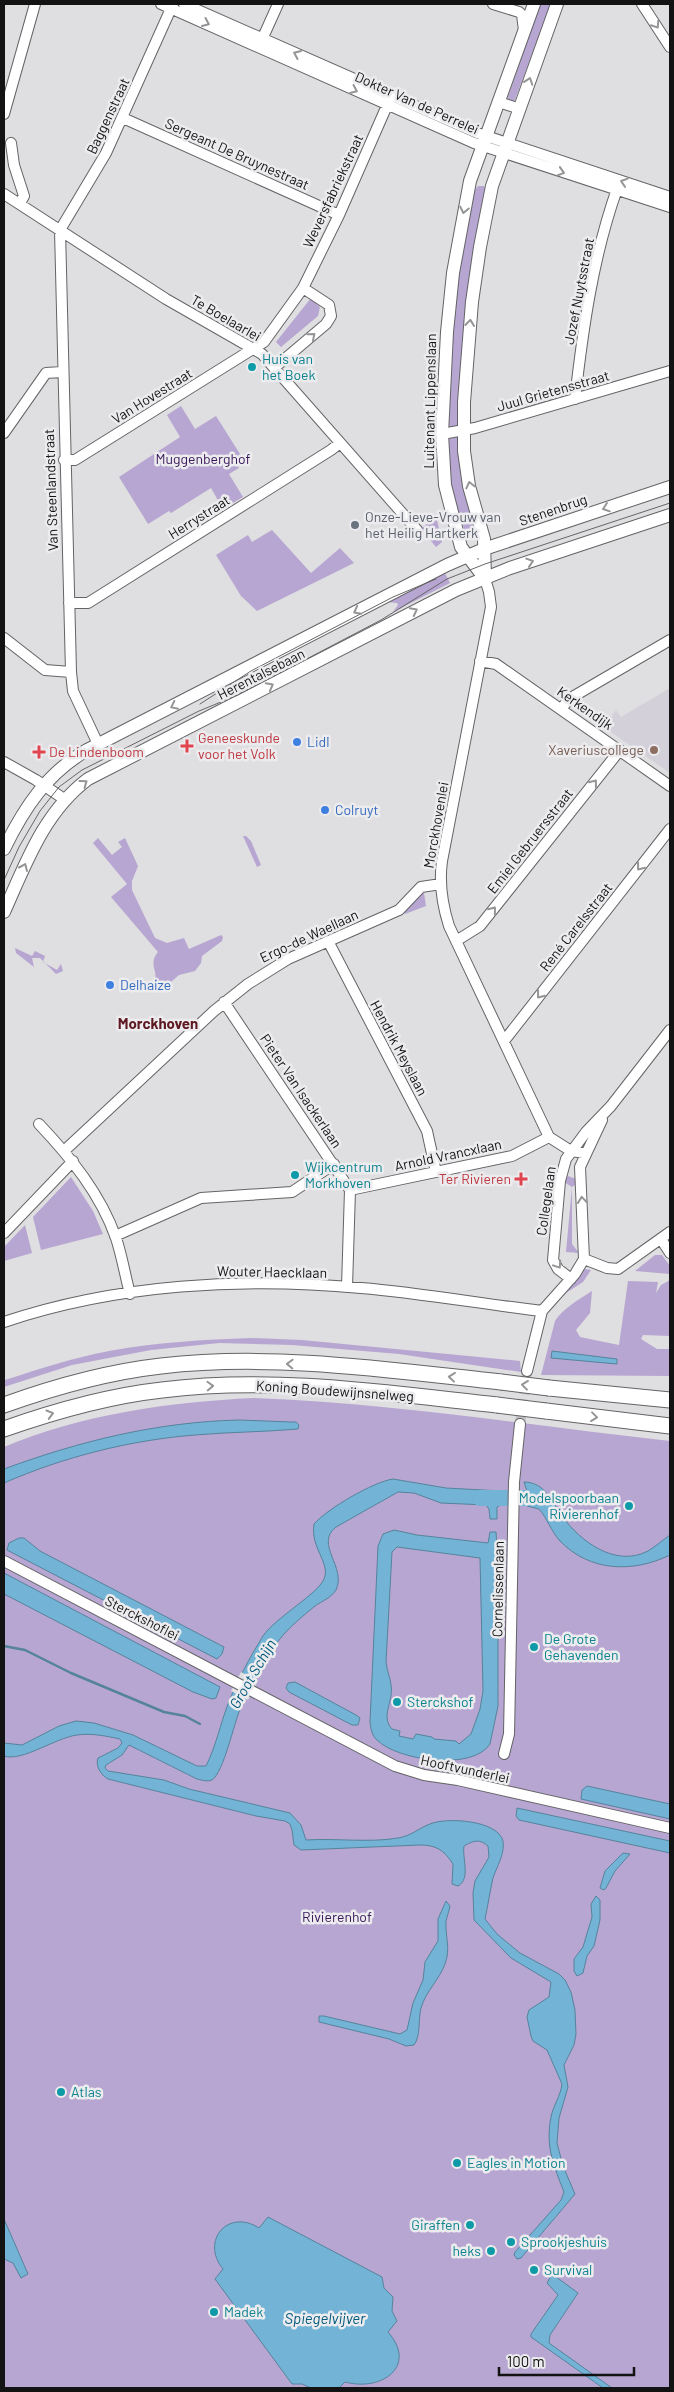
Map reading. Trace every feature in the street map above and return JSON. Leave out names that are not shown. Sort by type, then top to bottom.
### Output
[{"type":"highway","name":"Koning Boudewijnsnelweg","points":[[4,1405],[116,1373],[162,1366],[248,1362],[319,1365],[670,1400]]},
{"type":"highway","name":"Koning Boudewijnsnelweg","points":[[4,1429],[80,1405],[160,1390],[198,1386],[316,1386],[670,1426]]},
{"type":"main road","name":"Luitenant Lippenslaan","points":[[480,580],[459,540],[445,486],[442,434],[450,298],[460,230],[470,181],[534,4]]},
{"type":"main road","points":[[557,4],[492,186],[472,302],[464,431],[466,470],[484,539],[480,580],[670,515]]},
{"type":"main road","points":[[470,181],[492,186]]},
{"type":"main road","name":"Stenenbrug","points":[[447,565],[484,549],[670,487]]},
{"type":"main road","name":"Herentalsebaan","points":[[4,849],[25,808],[43,784],[67,762],[98,744],[447,565]]},
{"type":"main road","name":"Herentalsebaan","points":[[4,912],[35,843],[64,799],[98,774],[452,592],[480,580]]},
{"type":"street","name":"Dokter Van de Perrelei","points":[[184,4],[260,43]]},
{"type":"street","points":[[260,43],[278,4]]},
{"type":"street","points":[[493,4],[519,12],[524,30]]},
{"type":"street","points":[[642,4],[670,47]]},
{"type":"street","points":[[4,114],[34,5]]},
{"type":"street","name":"Dokter Van de Perrelei","points":[[168,5],[485,141],[670,207]]},
{"type":"street","name":"Baggenstraat","points":[[60,230],[94,175],[123,118],[168,5]]},
{"type":"street","name":"Weversfabriekstraat","points":[[253,349],[264,342],[302,288],[339,215],[389,101]]},
{"type":"street","points":[[499,102],[520,109]]},
{"type":"street","name":"Sergeant De Bruynestraat","points":[[123,118],[339,215]]},
{"type":"street","points":[[11,143],[14,165],[24,196],[20,204]]},
{"type":"street","name":"Dokter Van de Perrelei","points":[[505,149],[670,197]]},
{"type":"street","name":"Jozef Nuytsstraat","points":[[575,399],[587,309],[617,189]]},
{"type":"street","name":"Te Boelaarlei","points":[[4,194],[166,299],[262,354],[417,530]]},
{"type":"street","name":"Van Steenlandstraat","points":[[60,230],[64,460],[71,672],[73,692],[98,744]]},
{"type":"street","points":[[274,368],[326,324],[331,316],[329,305],[302,288]]},
{"type":"street","name":"Van Hovestraat","points":[[64,460],[75,460],[253,349]]},
{"type":"street","points":[[4,433],[46,373],[62,372]]},
{"type":"street","name":"Juul Grietensstraat","points":[[442,434],[464,431],[575,399],[669,375]]},
{"type":"street","name":"Herrystraat","points":[[68,603],[88,603],[340,443]]},
{"type":"street","name":"Morckhovenlei","points":[[480,580],[489,592],[491,607],[442,861],[441,884],[445,914],[456,941],[549,1137]]},
{"type":"street","points":[[4,638],[45,670],[71,672]]},
{"type":"street","points":[[562,708],[569,699],[670,640]]},
{"type":"street","name":"Kerkendijk","points":[[480,661],[496,664],[562,708],[670,786]]},
{"type":"street","name":"Emiel Gebruersstraat","points":[[456,941],[480,926],[620,750]]},
{"type":"street","points":[[4,762],[43,784],[64,799]]},
{"type":"street","name":"René Carelsstraat","points":[[504,1041],[670,829]]},
{"type":"street","name":"Ergo-de Waellaan","points":[[64,1152],[224,1002],[262,974],[328,941],[399,910],[421,887],[441,884]]},
{"type":"street","name":"Hendrik Meyslaan","points":[[328,941],[427,1131],[436,1172]]},
{"type":"street","name":"Pieter Van Isackerlaan","points":[[224,1002],[350,1190]]},
{"type":"street","name":"Collegelaan","points":[[571,1279],[555,1265],[553,1254],[561,1172],[571,1151],[610,1106],[670,1030]]},
{"type":"street","name":"Collegelaan","points":[[584,1259],[584,1215],[579,1174],[585,1153],[610,1106]]},
{"type":"street","points":[[39,1124],[73,1161],[102,1206],[115,1236],[130,1294]]},
{"type":"street","points":[[549,1137],[571,1151],[585,1153]]},
{"type":"street","name":"Arnold Vrancxlaan","points":[[350,1190],[512,1156],[549,1137]]},
{"type":"street","points":[[4,1233],[73,1161]]},
{"type":"street","points":[[115,1236],[201,1198],[292,1192],[334,1164]]},
{"type":"street","points":[[347,1287],[350,1190]]},
{"type":"street","points":[[527,1371],[542,1311],[571,1279],[584,1259],[607,1268],[618,1269],[670,1232]]},
{"type":"street","points":[[661,1239],[670,1253]]},
{"type":"street","name":"Wouter Haecklaan","points":[[4,1322],[61,1306],[130,1294],[213,1284],[347,1287],[542,1311]]},
{"type":"street","name":"Cornelissenlaan","points":[[504,1754],[509,1734],[514,1482],[520,1424]]},
{"type":"street","name":"Sterckshoflei","points":[[4,1561],[268,1699]]},
{"type":"street","name":"Hooftvunderlei","points":[[268,1699],[391,1764],[409,1771],[670,1828]]},
{"type":"shaded area","name":"Xaveriuscollege","points":[[670,688],[670,773],[604,727],[616,710],[621,717]]},
{"type":"green space","points":[[540,4],[551,4],[514,102],[509,100],[508,97]]},
{"type":"green space","points":[[478,186],[484,186],[486,190],[471,266],[462,350],[459,427],[447,427],[450,361],[457,285],[474,191]]},
{"type":"green space","points":[[311,298],[320,307],[318,316],[281,347],[276,342]]},
{"type":"green space","name":"Muggenberghof","points":[[181,406],[195,429],[216,416],[240,454],[234,459],[239,468],[229,474],[243,497],[223,509],[211,488],[171,513],[169,511],[148,524],[119,477],[180,437],[167,415]]},
{"type":"green space","points":[[458,437],[479,531],[466,535],[451,488],[446,439]]},
{"type":"green space","points":[[436,516],[442,542],[436,547],[421,529]]},
{"type":"green space","points":[[272,530],[311,573],[340,548],[354,563],[257,611],[241,596],[216,555],[248,535],[252,542]]},
{"type":"green space","points":[[445,573],[450,583],[393,612],[398,605],[397,603],[387,602]]},
{"type":"green space","points":[[243,836],[246,836],[251,841],[261,865],[257,867]]},
{"type":"green space","points":[[98,838],[112,855],[122,847],[118,842],[125,838],[138,866],[132,881],[132,890],[155,938],[167,943],[184,938],[189,949],[221,935],[223,937],[222,941],[202,956],[201,963],[195,971],[179,975],[164,988],[155,981],[153,964],[158,952],[111,897],[127,884],[93,843]]},
{"type":"green space","points":[[424,893],[426,906],[405,914],[404,912],[418,896]]},
{"type":"green space","points":[[15,948],[32,956],[35,951],[45,956],[43,961],[40,958],[32,958],[34,967],[16,953]]},
{"type":"green space","points":[[45,963],[57,970],[61,964],[63,971],[56,974]]},
{"type":"green space","points":[[568,1176],[576,1179],[578,1189],[575,1185],[572,1187],[564,1182]]},
{"type":"green space","points":[[71,1177],[93,1211],[103,1234],[41,1250],[33,1217]]},
{"type":"green space","points":[[572,1187],[572,1244],[579,1253],[566,1252]]},
{"type":"green space","points":[[25,1225],[32,1253],[4,1261],[4,1247]]},
{"type":"green space","points":[[655,1255],[662,1255],[670,1266],[670,1274],[635,1271]]},
{"type":"green space","points":[[585,1269],[591,1270],[583,1282],[566,1293]]},
{"type":"green space","points":[[670,1280],[670,1336],[643,1335],[641,1339],[657,1349],[670,1349],[670,1376],[541,1375],[555,1321],[572,1304],[592,1291],[590,1313],[576,1330],[580,1337],[619,1345],[628,1281],[658,1282],[656,1293],[661,1285]]},
{"type":"green space","points":[[251,1338],[302,1340],[520,1361],[521,1372],[399,1354],[292,1345],[219,1343],[151,1350],[72,1365],[4,1387],[5,1380],[69,1360],[109,1351],[162,1343]]},
{"type":"green space","name":"Rivierenhof","points":[[254,1398],[411,1410],[670,1441],[670,2388],[4,2388],[4,1447],[64,1426],[95,1418],[158,1407]]},
{"type":"water","points":[[552,1351],[617,1359],[617,1364],[551,1358]]},
{"type":"water","points":[[239,1420],[296,1422],[299,1425],[298,1429],[195,1435],[146,1441],[73,1458],[4,1483],[4,1469],[90,1442],[149,1429]]},
{"type":"water","points":[[393,1479],[446,1488],[502,1491],[501,1505],[497,1507],[497,1519],[490,1519],[489,1509],[486,1505],[441,1503],[414,1493],[398,1492],[336,1527],[330,1534],[328,1541],[338,1573],[336,1590],[295,1623],[272,1650],[241,1707],[225,1757],[212,1780],[197,1779],[129,1745],[122,1755],[106,1765],[105,1768],[108,1771],[164,1780],[189,1789],[290,1813],[301,1825],[306,1840],[376,1840],[398,1838],[407,1836],[430,1824],[447,1821],[471,1822],[492,1828],[499,1834],[503,1841],[503,1851],[493,1878],[485,1919],[497,1934],[520,1953],[559,1974],[565,1980],[571,1992],[575,2010],[576,2034],[574,2045],[564,2065],[568,2087],[559,2118],[557,2143],[563,2166],[575,2194],[521,2258],[517,2259],[514,2255],[515,2252],[561,2200],[564,2192],[552,2156],[549,2138],[551,2117],[562,2084],[547,2050],[533,2041],[527,2017],[529,2010],[549,1997],[551,1982],[511,1958],[474,1920],[473,1893],[475,1881],[489,1857],[488,1846],[477,1841],[464,1846],[465,1873],[462,1883],[458,1886],[452,1884],[453,1864],[443,1852],[435,1847],[420,1845],[301,1850],[294,1845],[290,1824],[285,1821],[256,1816],[108,1779],[99,1770],[98,1758],[118,1748],[122,1743],[120,1739],[83,1734],[59,1740],[20,1756],[4,1756],[4,1743],[22,1745],[59,1726],[76,1721],[94,1723],[133,1735],[197,1766],[206,1766],[232,1695],[263,1636],[277,1621],[314,1592],[324,1579],[325,1567],[315,1540],[314,1524],[329,1511],[351,1497],[374,1485]]},
{"type":"water","points":[[524,1482],[537,1485],[543,1489],[562,1516],[578,1534],[588,1543],[599,1549],[623,1556],[636,1555],[648,1551],[670,1535],[670,1555],[656,1561],[627,1567],[598,1564],[585,1559],[560,1541],[539,1509],[527,1506],[527,1491]]},
{"type":"water","points":[[394,1530],[417,1535],[488,1543],[490,1532],[496,1532],[498,1562],[498,1706],[490,1744],[481,1752],[468,1758],[435,1760],[418,1758],[387,1747],[375,1738],[371,1730],[378,1546],[383,1534]],"holes":[[[397,1547],[480,1558],[483,1691],[480,1709],[471,1734],[459,1744],[456,1741],[434,1739],[416,1734],[413,1739],[399,1736],[400,1731],[392,1729],[387,1719],[391,1697],[391,1682],[386,1662],[392,1552]]]},
{"type":"water","points":[[19,1538],[24,1538],[40,1551],[224,1647],[222,1654],[217,1659],[7,1550],[9,1543]]},
{"type":"water","points":[[4,1573],[220,1687],[216,1698],[212,1699],[193,1692],[4,1594]]},
{"type":"water","points":[[295,1682],[356,1715],[360,1718],[358,1725],[352,1725],[289,1692],[286,1688],[288,1683]]},
{"type":"water","points":[[587,1786],[670,1804],[670,1819],[581,1799],[582,1790]]},
{"type":"water","points":[[517,1808],[670,1841],[670,1853],[519,1820],[516,1816]]},
{"type":"water","points":[[623,1853],[630,1854],[615,1871],[606,1888],[604,1890],[600,1888],[605,1871]]},
{"type":"water","points":[[596,1896],[600,1900],[600,1920],[594,1946],[587,1956],[583,1973],[577,1976],[574,1971],[574,1959],[583,1947],[592,1917],[591,1904]]},
{"type":"water","points":[[446,1901],[450,1906],[446,1921],[447,1958],[423,2002],[420,2012],[418,2037],[414,2045],[406,2046],[389,2039],[319,2022],[319,2016],[324,2016],[400,2034],[407,2030],[413,2003],[423,1980],[425,1962],[438,1941],[438,1919]]},
{"type":"water","name":"Spiegelvijver","points":[[268,2217],[382,2277],[384,2288],[393,2297],[392,2311],[397,2321],[388,2332],[396,2344],[399,2356],[392,2374],[383,2380],[372,2383],[345,2382],[339,2388],[311,2388],[302,2384],[292,2384],[215,2279],[223,2269],[217,2258],[215,2248],[216,2238],[221,2230],[237,2222],[248,2223],[259,2228]]},
{"type":"water","points":[[4,2219],[28,2274],[21,2278],[13,2263],[4,2259]]},
{"type":"water","points":[[551,2276],[555,2276],[578,2293],[550,2335],[549,2343],[612,2388],[603,2388],[531,2337],[531,2334],[558,2295],[547,2283]]},
{"type":"pier","points":[[241,1672],[258,1681],[248,1700],[231,1691]]},
{"type":"waterway","name":"Groot Schijn","points":[[480,1498],[537,1498],[547,1504]]},
{"type":"waterway","points":[[4,1646],[25,1650],[71,1673],[164,1712],[185,1716],[200,1724]]},
{"type":"tunnel","points":[[520,1424],[527,1371]]},
{"type":"tram line","points":[[4,880],[19,847],[40,811],[59,787],[82,770],[199,711],[238,695],[381,620],[447,579],[485,564],[670,503]]},
{"type":"tram line","points":[[200,704],[251,671],[393,597],[436,579]]},
{"type":"place","name":"Huis van het Boek","points":[[252,367]]},
{"type":"place","name":"Onze-Lieve-Vrouw van het Heilig Hartkerk","points":[[355,525]]},
{"type":"place","name":"Lidl","points":[[297,742]]},
{"type":"place","name":"Geneeskunde voor het Volk","points":[[187,746]]},
{"type":"place","name":"Xaveriuscollege","points":[[654,750]]},
{"type":"place","name":"De Lindenboom","points":[[39,752]]},
{"type":"place","name":"Colruyt","points":[[325,810]]},
{"type":"place","name":"Delhaize","points":[[110,985]]},
{"type":"place","name":"Wijkcentrum Morkhoven","points":[[295,1175]]},
{"type":"place","name":"Ter Rivieren","points":[[521,1179]]},
{"type":"place","name":"Modelspoorbaan Rivierenhof","points":[[629,1506]]},
{"type":"place","name":"De Grote Gehavenden","points":[[534,1647]]},
{"type":"place","name":"Sterckshof","points":[[397,1702]]},
{"type":"place","name":"Atlas","points":[[61,2092]]},
{"type":"place","name":"Eagles in Motion","points":[[457,2163]]},
{"type":"place","name":"Giraffen","points":[[470,2225]]},
{"type":"place","name":"Sprookjeshuis","points":[[511,2242]]},
{"type":"place","name":"heks","points":[[491,2251]]},
{"type":"place","name":"Survival","points":[[534,2270]]},
{"type":"place","name":"Madek","points":[[214,2312]]},
{"type":"district","name":"Morckhoven","points":[[158,1024]]}]
